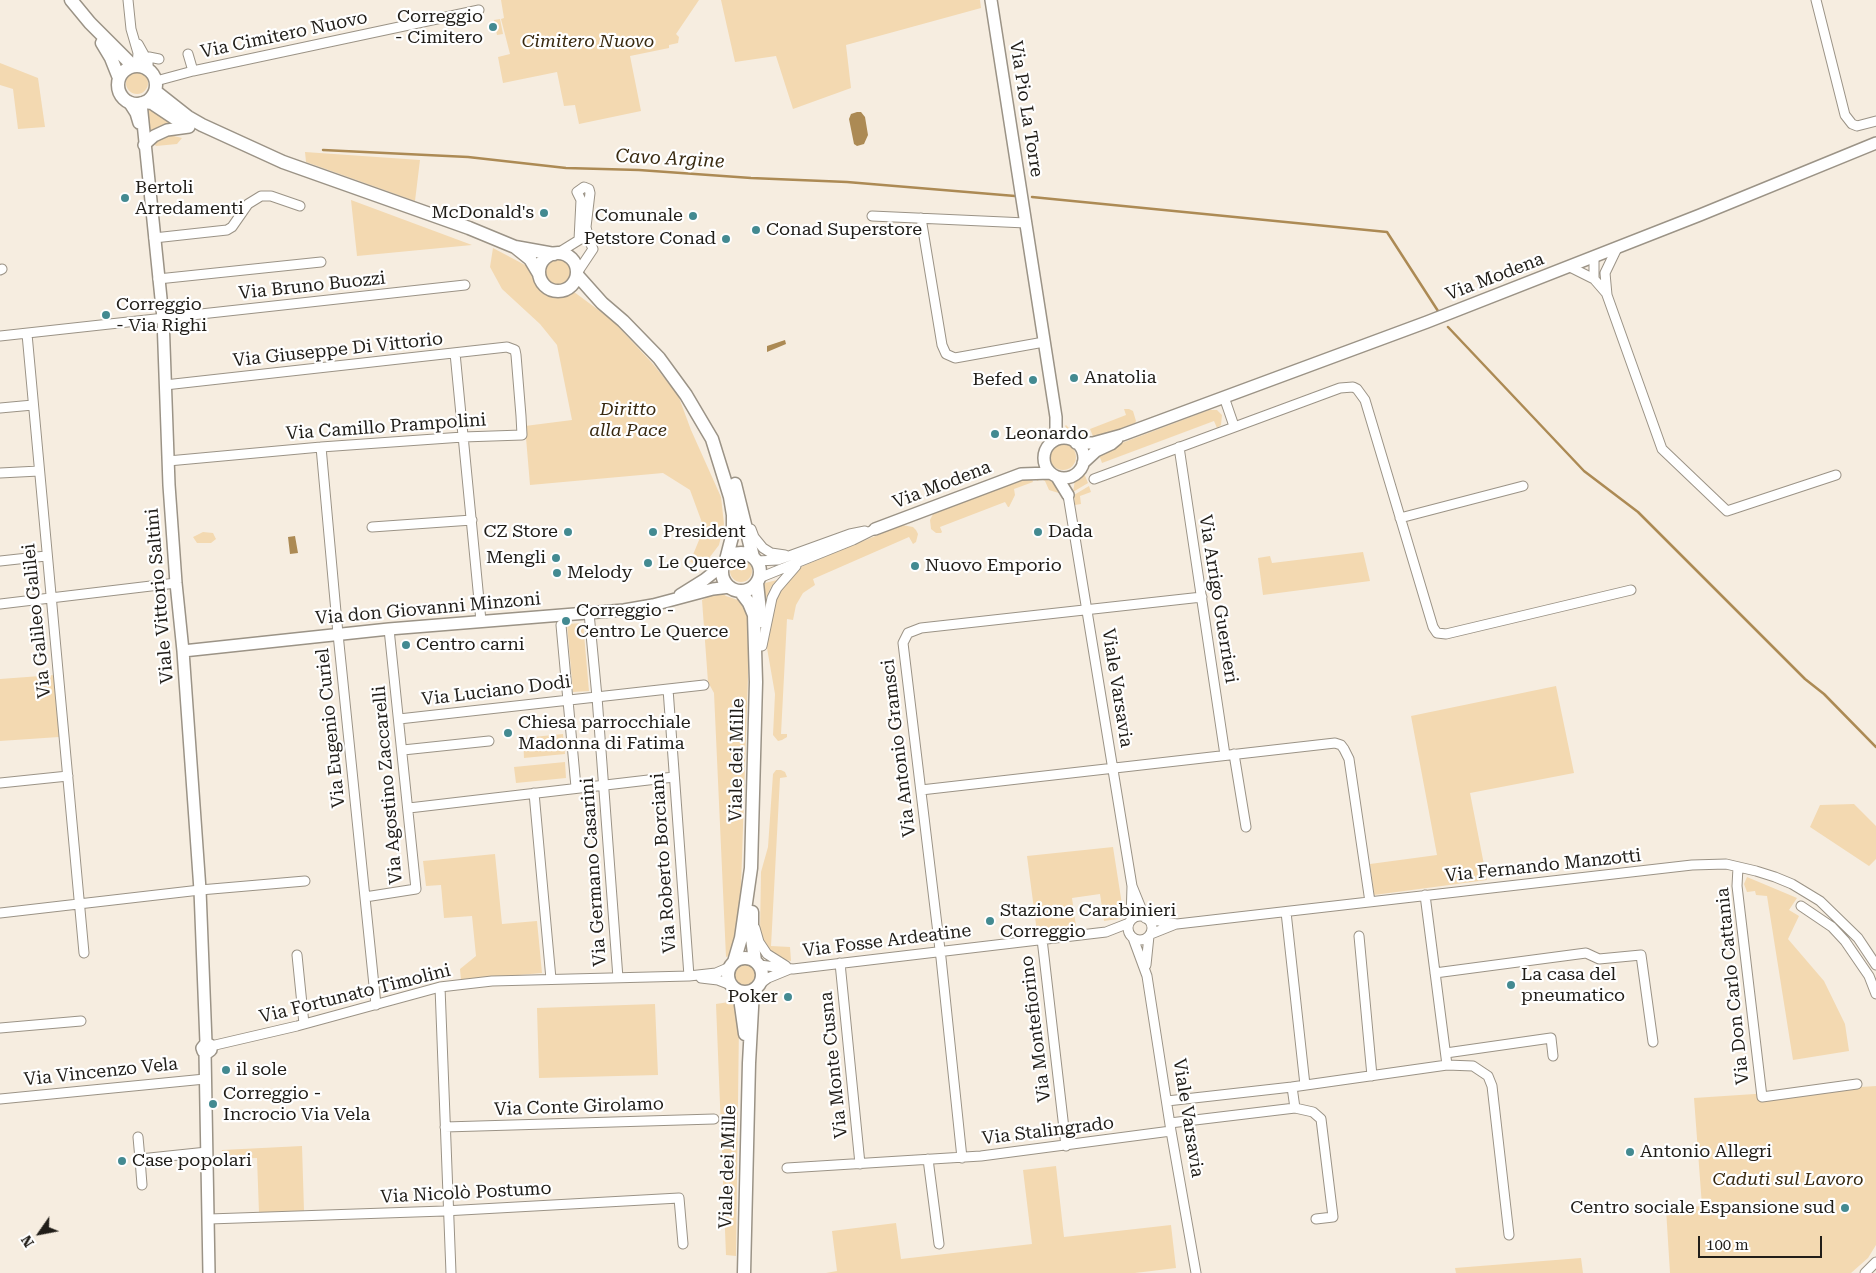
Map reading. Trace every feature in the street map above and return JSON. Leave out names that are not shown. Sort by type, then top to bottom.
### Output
[{"type":"main road","points":[[71,0],[90,23],[111,58],[119,78],[119,92],[123,98],[152,103],[202,134],[249,152],[283,162],[469,228],[515,247],[565,254],[576,266],[577,274],[573,285],[562,291]]},
{"type":"main road","points":[[90,23],[152,73],[155,86],[152,97],[138,102]]},
{"type":"main road","points":[[119,78],[124,71],[141,65]]},
{"type":"main road","points":[[155,86],[188,117],[283,162]]},
{"type":"main road","points":[[515,247],[530,259],[541,281],[552,291],[585,295],[602,303]]},
{"type":"main road","points":[[539,274],[543,260],[556,253]]},
{"type":"main road","points":[[577,274],[602,303],[623,321],[669,370],[694,408],[717,451],[734,515],[725,563]]},
{"type":"main road","name":"Viale dei Mille","points":[[717,451],[729,470],[755,559],[760,566],[758,581],[762,660],[756,682]]},
{"type":"main road","points":[[725,563],[730,556],[742,552],[755,559]]},
{"type":"main road","name":"Viale dei Mille","points":[[725,563],[723,577],[735,589],[754,615],[756,682],[752,918],[753,952],[762,974],[756,988],[749,1063],[744,1273]]},
{"type":"main road","points":[[735,589],[746,590],[758,581]]},
{"type":"main road","name":"Viale dei Mille","points":[[749,1063],[735,988],[728,976],[741,938],[752,868]]},
{"type":"main road","points":[[732,964],[745,958],[757,963]]},
{"type":"main road","points":[[735,988],[749,992],[756,988]]},
{"type":"street","points":[[128,0],[131,30],[141,65]]},
{"type":"street","name":"Via Pio La Torre","points":[[991,0],[1056,417],[1056,430],[1053,441]]},
{"type":"street","points":[[1816,0],[1846,115],[1852,124],[1857,126],[1876,121]]},
{"type":"street","name":"Via Cimitero Nuovo","points":[[155,86],[193,71],[479,10]]},
{"type":"street","points":[[188,54],[193,71]]},
{"type":"street","points":[[141,65],[149,57],[159,59]]},
{"type":"street","name":"Viale Vittorio Saltini","points":[[138,102],[136,113],[144,145],[163,318],[168,461],[200,890],[207,1047],[205,1078],[209,1273]]},
{"type":"street","points":[[144,145],[154,136],[167,130],[189,127]]},
{"type":"street","name":"Via Modena","points":[[1074,441],[1093,443],[1122,435],[1570,267],[1876,143]]},
{"type":"street","points":[[577,274],[593,249],[586,227],[590,193],[584,187],[578,192],[581,200],[579,240]]},
{"type":"street","points":[[154,238],[227,230],[232,227],[248,204],[262,196],[271,196],[300,206]]},
{"type":"street","points":[[872,216],[1026,223]]},
{"type":"street","points":[[920,218],[942,345],[946,354],[955,358],[1044,342]]},
{"type":"street","points":[[556,253],[583,238],[589,240]]},
{"type":"street","points":[[1616,248],[1605,273],[1607,295],[1662,449],[1727,511],[1836,475]]},
{"type":"street","points":[[1594,257],[1605,273]]},
{"type":"street","points":[[1594,257],[1594,279]]},
{"type":"street","points":[[158,279],[321,262]]},
{"type":"street","points":[[1570,267],[1594,279],[1607,295]]},
{"type":"street","name":"Via Bruno Buozzi","points":[[0,336],[466,285]]},
{"type":"street","name":"Via Galileo Galilei","points":[[27,334],[84,953]]},
{"type":"street","name":"Via Giuseppe Di Vittorio","points":[[165,385],[507,347],[514,350]]},
{"type":"street","name":"Via Camillo Prampolini","points":[[168,461],[463,437],[522,435],[514,350]]},
{"type":"street","points":[[455,353],[481,621]]},
{"type":"street","points":[[1094,479],[1234,426],[1340,388],[1349,387],[1357,389],[1366,400],[1433,627],[1439,634],[1631,590]]},
{"type":"street","points":[[1224,397],[1234,426]]},
{"type":"street","points":[[0,408],[33,405]]},
{"type":"street","name":"Via Pio La Torre","points":[[1056,417],[1074,441]]},
{"type":"street","name":"Via Modena","points":[[1083,463],[1096,451],[1111,444],[1122,435]]},
{"type":"street","points":[[1062,438],[1074,441],[1082,450],[1083,463],[1081,468],[1074,476],[1062,478],[1053,475],[1044,465],[1044,455],[1047,447],[1053,441],[1062,438]]},
{"type":"street","name":"Via Arrigo Guerrieri","points":[[1179,447],[1202,597],[1230,755],[1246,827]]},
{"type":"street","name":"Via Eugenio Curiel","points":[[321,448],[376,1005]]},
{"type":"street","name":"Via Modena","points":[[758,581],[854,540],[875,529],[1020,474],[1044,455]]},
{"type":"street","points":[[0,473],[39,471]]},
{"type":"street","name":"Via Modena","points":[[1020,474],[1053,475]]},
{"type":"street","name":"Viale Varsavia","points":[[1053,475],[1068,495]]},
{"type":"street","name":"Viale Varsavia","points":[[1074,476],[1068,495],[1132,886],[1128,929],[1146,968],[1196,1273]]},
{"type":"street","points":[[1400,518],[1523,486]]},
{"type":"street","name":"Via Modena","points":[[739,500],[758,544],[771,553],[793,554]]},
{"type":"street","points":[[372,527],[472,520]]},
{"type":"street","name":"Via Modena","points":[[755,559],[770,561],[850,534],[875,529]]},
{"type":"street","points":[[0,561],[46,556]]},
{"type":"street","name":"Via don Giovanni Minzoni","points":[[675,599],[704,580],[725,563]]},
{"type":"street","name":"Viale dei Mille","points":[[762,646],[772,598],[781,583],[798,564]]},
{"type":"street","points":[[0,604],[176,583]]},
{"type":"street","name":"Via don Giovanni Minzoni","points":[[183,651],[389,629],[644,607],[713,589],[735,589]]},
{"type":"street","points":[[1087,611],[1202,597]]},
{"type":"street","name":"Via Antonio Gramsci","points":[[962,1158],[940,951],[902,643],[908,633],[921,628],[1087,611]]},
{"type":"street","name":"Via Germano Casarini","points":[[589,613],[618,978]]},
{"type":"street","points":[[561,625],[576,787]]},
{"type":"street","name":"Via Agostino Zaccarelli","points":[[365,896],[416,889],[389,629]]},
{"type":"street","name":"Via Luciano Dodi","points":[[399,719],[704,685]]},
{"type":"street","name":"Via Roberto Borciani","points":[[668,689],[689,976]]},
{"type":"street","points":[[403,750],[489,741]]},
{"type":"street","points":[[921,790],[1329,743],[1341,745],[1349,759],[1370,902]]},
{"type":"street","points":[[0,783],[68,776]]},
{"type":"street","points":[[409,808],[674,777]]},
{"type":"street","points":[[534,794],[552,980]]},
{"type":"street","name":"Via Fernando Manzotti","points":[[1150,935],[1177,924],[1710,864],[1738,866],[1792,884],[1820,901],[1858,938],[1876,964]]},
{"type":"street","name":"Via Don Carlo Cattania","points":[[1738,866],[1737,886],[1762,1097],[1857,1084]]},
{"type":"street","points":[[0,913],[200,890],[304,881]]},
{"type":"street","name":"Viale Varsavia","points":[[1132,886],[1146,918],[1151,924],[1146,968]]},
{"type":"street","points":[[1425,896],[1447,1065]]},
{"type":"street","points":[[1802,906],[1832,927],[1845,941],[1869,976],[1876,994]]},
{"type":"street","points":[[1286,912],[1305,1085]]},
{"type":"street","points":[[1130,922],[1137,916],[1146,918]]},
{"type":"street","name":"Via Fosse Ardeatine","points":[[752,918],[759,942],[767,954],[790,969]]},
{"type":"street","name":"Via Fernando Manzotti","points":[[1146,918],[1177,924]]},
{"type":"street","name":"Via Fosse Ardeatine","points":[[1106,932],[1130,922]]},
{"type":"street","name":"Via Fosse Ardeatine","points":[[756,988],[768,978],[790,969],[1106,932],[1132,936]]},
{"type":"street","points":[[1132,936],[1139,940],[1150,935]]},
{"type":"street","points":[[1358,936],[1372,1076]]},
{"type":"street","name":"Via Montefiorino","points":[[1042,939],[1066,1146]]},
{"type":"street","points":[[1435,973],[1586,953],[1600,959],[1641,955],[1654,1042]]},
{"type":"street","points":[[297,955],[304,1024]]},
{"type":"street","name":"Via Fosse Ardeatine","points":[[757,963],[790,969]]},
{"type":"street","name":"Via Monte Cusna","points":[[840,963],[860,1164]]},
{"type":"street","name":"Via Fortunato Timolini","points":[[207,1047],[304,1024],[440,988],[492,981],[689,976],[716,973],[732,964]]},
{"type":"street","name":"Via Fortunato Timolini","points":[[689,976],[718,980],[735,988]]},
{"type":"street","points":[[440,988],[451,1273]]},
{"type":"street","points":[[0,1028],[81,1021]]},
{"type":"street","points":[[1446,1053],[1551,1038],[1553,1056]]},
{"type":"street","points":[[1167,1101],[1292,1087],[1447,1065],[1474,1066],[1484,1072],[1490,1080],[1509,1235]]},
{"type":"street","name":"Via Vincenzo Vela","points":[[0,1099],[205,1078]]},
{"type":"street","points":[[1292,1087],[1295,1108],[1313,1112],[1321,1119],[1332,1217],[1316,1219]]},
{"type":"street","name":"Via Stalingrado","points":[[787,1168],[928,1158],[962,1158],[1066,1146],[1171,1127],[1295,1108]]},
{"type":"street","name":"Via Conte Girolamo","points":[[445,1127],[714,1119]]},
{"type":"street","points":[[138,1136],[142,1185]]},
{"type":"street","points":[[140,1159],[207,1152]]},
{"type":"street","points":[[928,1158],[939,1244]]},
{"type":"street","name":"Via Nicolò Postumo","points":[[208,1219],[448,1211],[679,1198],[683,1244]]},
{"type":"street","points":[[1864,1273],[1876,1262]]},
{"type":"green space","name":"Cimitero Nuovo","points":[[501,0],[699,0],[676,34],[679,37],[678,43],[669,45],[669,48],[630,56],[641,111],[579,124],[575,105],[564,106],[557,72],[503,83],[498,57],[510,54],[501,19],[504,18]]},
{"type":"green space","points":[[721,0],[980,0],[981,8],[846,45],[851,88],[793,109],[776,56],[735,62]]},
{"type":"green space","points":[[500,19],[503,34],[497,35],[494,20]]},
{"type":"green space","points":[[0,63],[38,78],[45,127],[18,129],[13,89],[0,85]]},
{"type":"green space","points":[[137,72],[145,75],[148,83],[145,91],[137,94],[129,91],[126,83],[129,75]]},
{"type":"green space","points":[[147,107],[177,124],[165,124],[148,138]]},
{"type":"green space","points":[[170,135],[182,138],[177,144],[156,146],[154,144],[162,137]]},
{"type":"green space","points":[[305,152],[420,160],[415,201],[306,162]]},
{"type":"green space","points":[[351,200],[472,245],[357,256]]},
{"type":"green space","name":"Diritto alla Pace","points":[[493,248],[542,274],[550,260],[559,257],[566,260],[571,265],[573,272],[571,280],[566,286],[612,320],[653,364],[678,395],[691,430],[721,497],[724,524],[719,545],[703,566],[690,562],[704,528],[690,490],[663,473],[530,485],[525,426],[572,420],[557,345],[540,324],[502,289],[490,267]]},
{"type":"green space","points":[[1124,409],[1133,411],[1135,423],[1094,439],[1090,429],[1126,415]]},
{"type":"green space","points":[[1209,410],[1217,410],[1222,415],[1221,425],[1217,428],[1214,421],[1102,463],[1098,452]]},
{"type":"green space","points":[[1066,425],[1074,433],[1086,430],[1089,440],[1082,440],[1068,432]]},
{"type":"green space","points":[[1063,444],[1072,448],[1076,457],[1072,466],[1063,470],[1054,466],[1050,457],[1054,448]]},
{"type":"green space","points":[[1083,471],[1088,483],[1073,492],[1075,480]]},
{"type":"green space","points":[[1031,476],[1033,482],[1014,489],[1015,495],[1009,507],[1005,502],[940,527],[941,533],[936,533],[931,529],[930,520],[934,512]]},
{"type":"green space","points":[[1036,476],[1045,476],[1053,481],[1062,494],[1049,490],[1045,481],[1041,479],[1037,481]]},
{"type":"green space","points":[[1089,486],[1091,492],[1080,496],[1081,504],[1075,505],[1074,495]]},
{"type":"green space","points":[[902,525],[913,527],[916,530],[918,534],[916,542],[913,544],[909,537],[813,579],[815,585],[803,593],[796,605],[793,620],[787,619],[781,734],[787,734],[787,737],[778,741],[773,735],[775,694],[767,648],[769,620],[775,599],[786,580],[803,566]]},
{"type":"green space","points":[[203,532],[213,533],[216,539],[211,543],[197,543],[193,537]]},
{"type":"green space","points":[[1363,552],[1370,581],[1263,595],[1258,558],[1270,556],[1272,563]]},
{"type":"green space","points":[[741,560],[749,563],[752,571],[749,579],[741,582],[733,579],[730,571],[733,563]]},
{"type":"green space","points":[[777,580],[771,587],[764,603],[762,588],[765,583]]},
{"type":"green space","points":[[719,591],[746,606],[750,617],[740,917],[734,954],[726,957],[714,693],[708,682],[702,600]]},
{"type":"green space","points":[[583,623],[589,691],[573,692],[567,624]]},
{"type":"green space","points":[[54,675],[59,737],[0,741],[0,679]]},
{"type":"green space","points":[[1556,686],[1574,773],[1470,793],[1487,880],[1374,895],[1370,864],[1437,855],[1411,716]]},
{"type":"green space","points":[[563,734],[565,754],[524,758],[523,738]]},
{"type":"green space","points":[[565,762],[566,778],[516,783],[514,767]]},
{"type":"green space","points":[[776,770],[785,772],[787,777],[780,778],[771,946],[790,947],[791,961],[776,958],[763,943],[760,932],[761,872],[768,847],[773,774]]},
{"type":"green space","points":[[1854,804],[1876,826],[1876,859],[1869,866],[1810,827],[1820,805]]},
{"type":"green space","points":[[1113,847],[1123,911],[1118,919],[1104,921],[1100,894],[1072,898],[1076,926],[1037,932],[1027,856]]},
{"type":"green space","points":[[495,854],[502,924],[537,921],[542,973],[461,980],[460,969],[476,956],[472,916],[444,918],[441,885],[426,886],[423,861]]},
{"type":"green space","points":[[1747,877],[1797,898],[1789,910],[1799,916],[1788,939],[1824,981],[1845,1024],[1849,1051],[1793,1060],[1767,896],[1756,895],[1755,891],[1747,892],[1744,884]]},
{"type":"green space","points":[[744,964],[752,967],[755,975],[752,983],[744,986],[736,983],[733,975],[736,967]]},
{"type":"green space","points":[[737,1003],[739,1024],[736,1256],[726,1255],[716,1004]]},
{"type":"green space","points":[[655,1004],[658,1075],[539,1078],[537,1008]]},
{"type":"green space","name":"Caduti sul Lavoro","points":[[1876,1086],[1876,1245],[1868,1258],[1851,1273],[1670,1273],[1666,1209],[1702,1206],[1694,1098]]},
{"type":"green space","points":[[302,1146],[304,1211],[259,1213],[257,1158],[222,1159],[222,1150]]},
{"type":"green space","points":[[1056,1166],[1064,1237],[1171,1225],[1176,1268],[1135,1273],[826,1273],[837,1271],[832,1231],[896,1223],[901,1259],[1032,1244],[1023,1170]]},
{"type":"green space","points":[[1581,1258],[1583,1273],[1456,1273],[1455,1268]]},
{"type":"shaded area","points":[[861,112],[865,117],[868,135],[864,144],[857,146],[854,144],[849,119],[851,114]]},
{"type":"shaded area","points":[[785,340],[786,344],[767,352],[767,346]]},
{"type":"shaded area","points":[[295,536],[298,553],[290,554],[288,537]]},
{"type":"waterway","name":"Cavo Argine","points":[[323,150],[468,157],[566,168],[639,170],[751,178],[847,182],[1015,196]]},
{"type":"waterway","points":[[1032,197],[1387,232],[1438,311]]},
{"type":"waterway","points":[[1448,327],[1584,471],[1638,512],[1876,747]]},
{"type":"place","name":"Correggio - Cimitero","points":[[493,27]]},
{"type":"place","name":"Bertoli Arredamenti","points":[[125,198]]},
{"type":"place","name":"McDonald's","points":[[544,213]]},
{"type":"place","name":"Comunale","points":[[693,216]]},
{"type":"place","name":"Conad Superstore","points":[[756,230]]},
{"type":"place","name":"Petstore Conad","points":[[726,239]]},
{"type":"place","name":"Correggio - Via Righi","points":[[106,315]]},
{"type":"place","name":"Anatolia","points":[[1074,378]]},
{"type":"place","name":"Befed","points":[[1033,380]]},
{"type":"place","name":"Leonardo","points":[[995,434]]},
{"type":"place","name":"CZ Store","points":[[568,532]]},
{"type":"place","name":"President","points":[[653,532]]},
{"type":"place","name":"Dada","points":[[1038,532]]},
{"type":"place","name":"Mengli","points":[[556,558]]},
{"type":"place","name":"Le Querce","points":[[648,563]]},
{"type":"place","name":"Nuovo Emporio","points":[[915,566]]},
{"type":"place","name":"Melody","points":[[557,573]]},
{"type":"place","name":"Correggio - Centro Le Querce","points":[[566,621]]},
{"type":"place","name":"Centro carni","points":[[406,645]]},
{"type":"place","name":"Chiesa parrocchiale Madonna di Fatima","points":[[508,733]]},
{"type":"place","name":"Stazione Carabinieri Correggio","points":[[990,921]]},
{"type":"place","name":"La casa del pneumatico","points":[[1511,985]]},
{"type":"place","name":"Poker","points":[[788,997]]},
{"type":"place","name":"il sole","points":[[226,1070]]},
{"type":"place","name":"Correggio - Incrocio Via Vela","points":[[213,1104]]},
{"type":"place","name":"Antonio Allegri","points":[[1630,1152]]},
{"type":"place","name":"Case popolari","points":[[122,1161]]},
{"type":"place","name":"Centro sociale Espansione sud","points":[[1845,1208]]}]
